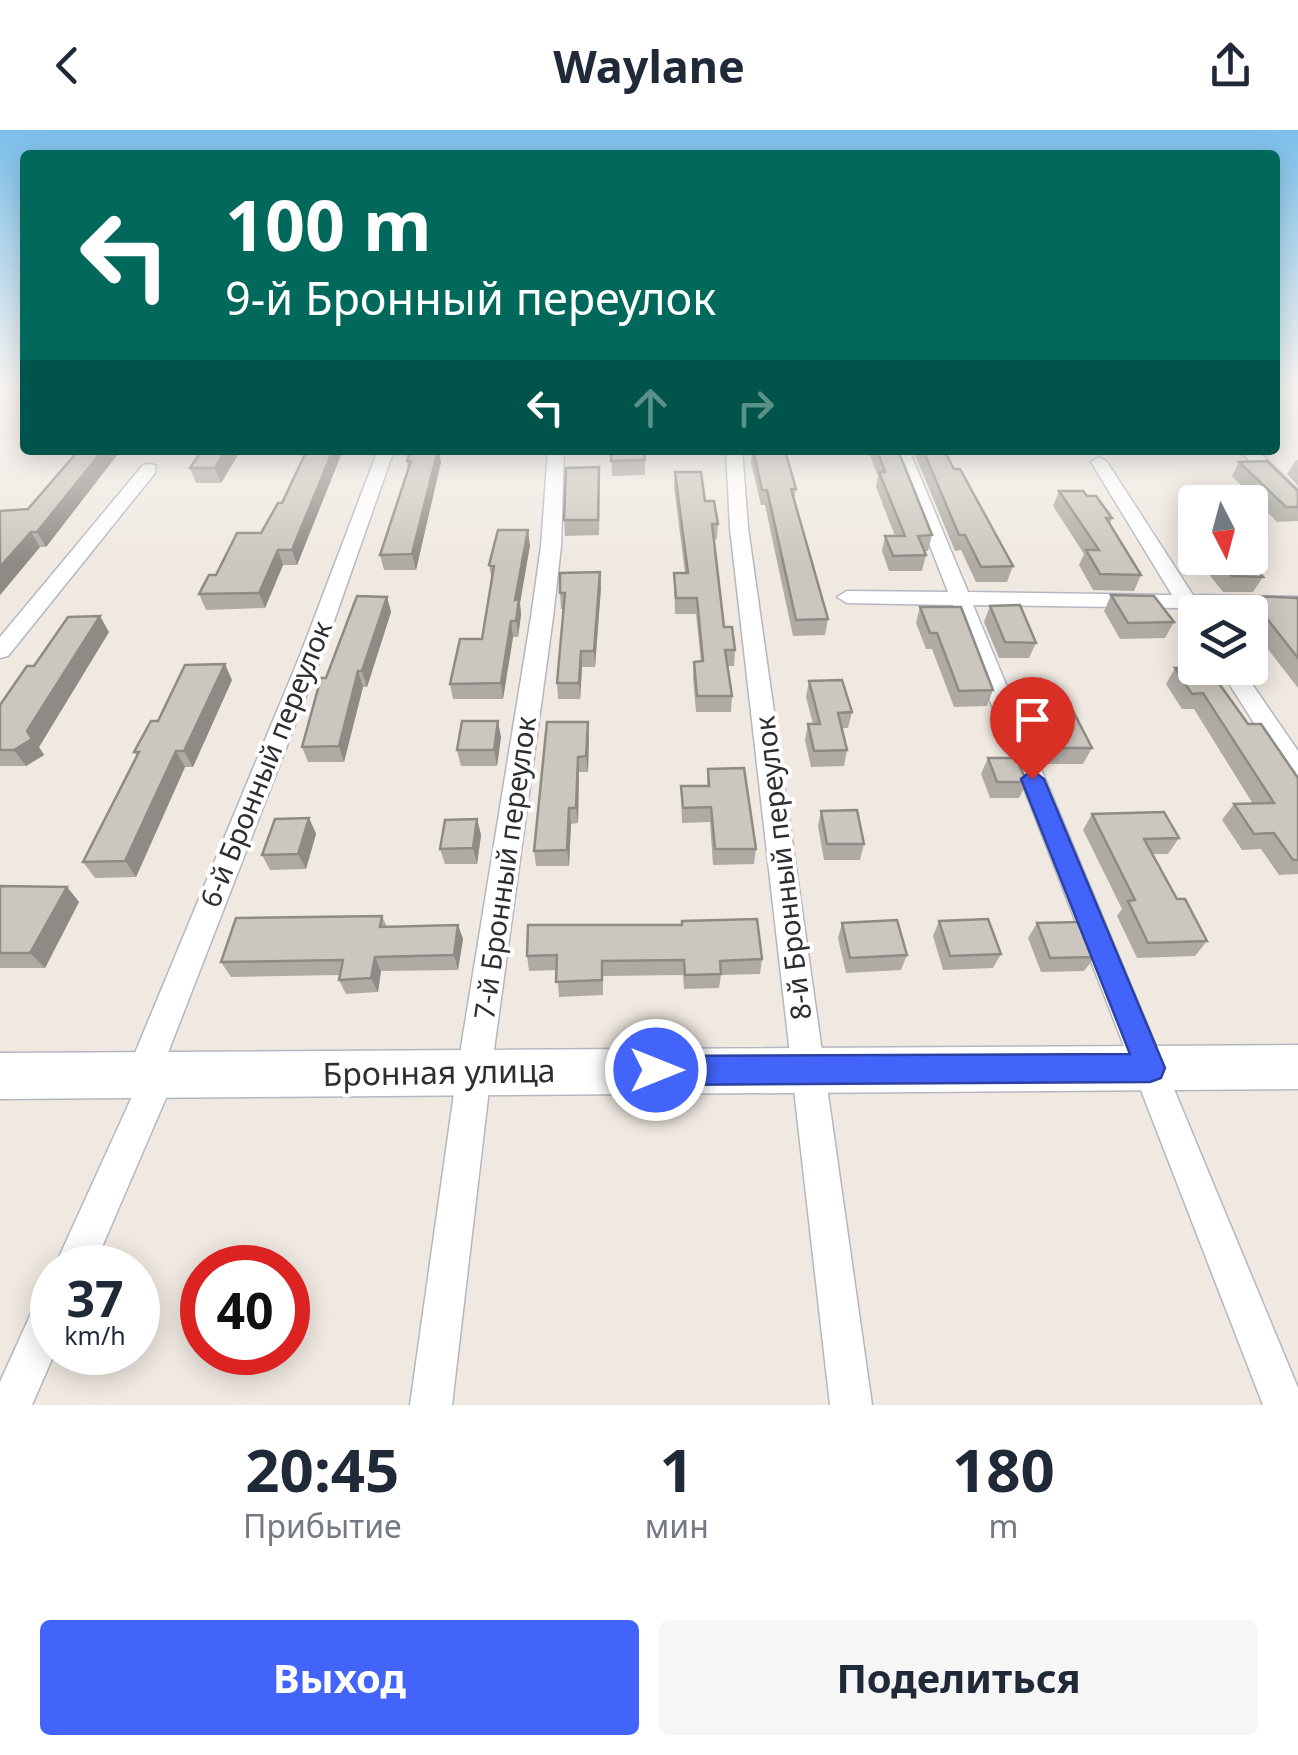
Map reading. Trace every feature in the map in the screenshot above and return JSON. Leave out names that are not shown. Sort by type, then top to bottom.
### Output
[{"type":"street","name":"6-й Бронный переулок","points":[[81,1245],[150,1077],[384,455]]},
{"type":"street","name":"7-й Бронный переулок","points":[[431,1405],[474,1072],[542,618],[556,455]]},
{"type":"street","name":"8-й Бронный переулок","points":[[734,455],[739,528],[851,1405]]},
{"type":"street","points":[[904,455],[1284,1405]]},
{"type":"street","points":[[1251,455],[1298,500]]},
{"type":"street","points":[[1099,462],[1183,595]]},
{"type":"street","points":[[0,651],[149,468]]},
{"type":"street","points":[[847,597],[1178,607]]},
{"type":"street","points":[[1268,604],[1298,603]]},
{"type":"street","points":[[1241,685],[1298,771]]},
{"type":"street","name":"Бронная улица","points":[[0,1076],[1298,1067]]},
{"type":"street","points":[[11,1405],[30,1362]]},
{"type":"building","points":[[75,455],[99,455],[37,532],[31,532],[0,567],[0,511],[28,509]]},
{"type":"building","points":[[199,455],[223,455],[215,468],[190,468]]},
{"type":"building","points":[[305,455],[331,455],[292,550],[278,550],[259,593],[199,594],[209,575],[216,575],[237,533],[261,533],[278,503],[282,503]]},
{"type":"building","points":[[409,455],[437,455],[412,554],[380,555],[411,461],[407,461]]},
{"type":"building","points":[[611,455],[644,455],[645,460],[611,461]]},
{"type":"building","points":[[754,455],[786,455],[796,489],[791,489],[828,619],[796,620],[767,490],[762,490]]},
{"type":"building","points":[[879,455],[900,455],[932,535],[918,536],[926,555],[893,556],[885,536],[905,536],[879,472],[885,472]]},
{"type":"building","points":[[925,455],[947,455],[954,469],[960,469],[1013,566],[981,567],[965,535],[959,535]]},
{"type":"building","points":[[1267,461],[1298,491],[1298,507],[1286,507],[1268,490],[1268,485],[1263,485],[1239,462]]},
{"type":"building","points":[[599,467],[598,520],[564,520],[566,468]]},
{"type":"building","points":[[675,472],[701,472],[705,501],[714,501],[718,524],[712,524],[724,627],[732,627],[735,650],[725,650],[732,696],[697,696],[694,662],[703,661],[697,598],[676,598],[674,573],[688,573]]},
{"type":"building","points":[[1059,491],[1083,491],[1087,496],[1096,496],[1112,518],[1106,518],[1141,575],[1100,574],[1086,550],[1099,550]]},
{"type":"building","points":[[498,530],[528,530],[515,600],[519,599],[516,621],[511,621],[501,683],[450,684],[460,639],[482,639],[494,566],[489,565]]},
{"type":"building","points":[[600,572],[594,651],[581,651],[579,683],[557,683],[565,593],[560,593],[560,573]]},
{"type":"building","points":[[1111,595],[1154,596],[1174,622],[1128,623]]},
{"type":"building","points":[[357,596],[387,597],[362,671],[358,671],[339,746],[302,747],[321,678],[326,678]]},
{"type":"building","points":[[1268,597],[1298,598],[1298,658],[1268,620]]},
{"type":"building","points":[[1020,605],[1036,643],[1005,642],[990,606]]},
{"type":"building","points":[[920,607],[961,607],[993,690],[959,691],[937,633],[930,633]]},
{"type":"building","points":[[100,616],[27,731],[32,739],[14,750],[0,750],[0,705],[27,666],[34,666],[68,617]]},
{"type":"building","points":[[225,664],[184,751],[176,751],[125,861],[83,862],[139,752],[134,752],[151,721],[158,721],[185,665]]},
{"type":"building","points":[[842,680],[852,712],[838,713],[847,750],[814,751],[808,724],[820,724],[809,681]]},
{"type":"building","points":[[1186,685],[1220,685],[1248,724],[1261,724],[1298,778],[1298,860],[1293,860],[1274,833],[1254,834],[1234,804],[1274,803],[1203,693],[1192,694]]},
{"type":"building","points":[[1071,707],[1092,748],[1055,748],[1036,708]]},
{"type":"building","points":[[462,721],[498,721],[494,750],[457,750]]},
{"type":"building","points":[[547,722],[588,722],[586,756],[578,757],[576,808],[569,808],[567,850],[534,851]]},
{"type":"building","points":[[988,758],[1016,758],[1027,782],[997,782]]},
{"type":"building","points":[[744,768],[756,849],[715,849],[711,807],[683,808],[681,786],[709,786],[708,769]]},
{"type":"building","points":[[857,810],[864,844],[827,844],[821,811]]},
{"type":"building","points":[[1164,812],[1179,838],[1144,839],[1177,899],[1185,899],[1207,941],[1148,943],[1128,901],[1135,900],[1092,814]]},
{"type":"building","points":[[309,818],[298,854],[262,855],[275,819]]},
{"type":"building","points":[[477,819],[473,848],[440,849],[445,820]]},
{"type":"building","points":[[0,886],[67,887],[30,953],[0,953]]},
{"type":"building","points":[[382,916],[380,927],[458,925],[454,955],[375,957],[371,978],[339,980],[343,960],[221,962],[236,918]]},
{"type":"building","points":[[757,919],[762,959],[720,961],[721,974],[685,975],[684,960],[602,961],[602,980],[556,982],[557,955],[527,956],[528,925],[682,925],[682,921]]},
{"type":"building","points":[[988,919],[1001,954],[950,956],[939,921]]},
{"type":"building","points":[[897,920],[907,955],[850,958],[842,923]]},
{"type":"building","points":[[1080,922],[1095,957],[1050,958],[1037,923]]},
{"type":"route","points":[[656,1070],[1150,1068],[1032,779]]}]
